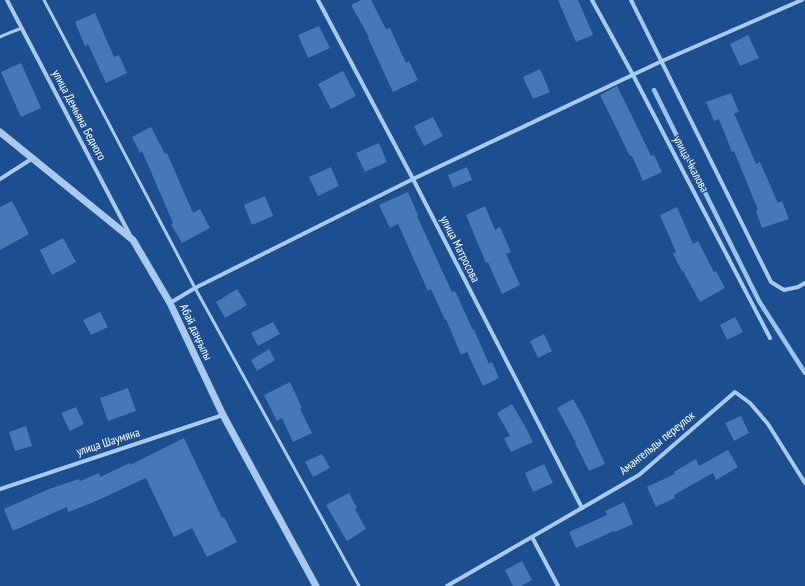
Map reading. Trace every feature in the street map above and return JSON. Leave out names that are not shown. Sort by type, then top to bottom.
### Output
[{"type":"street","name":"улица Демьяна Бедного","points":[[7,0],[133,240]]},
{"type":"street","name":"улица Матросова","points":[[318,0],[413,179],[582,508]]},
{"type":"street","name":"улица Чкалова","points":[[592,0],[770,338]]},
{"type":"street","name":"улица Чкалова","points":[[631,0],[771,282],[784,290],[798,287],[805,283]]},
{"type":"street","points":[[170,303],[195,288],[413,179],[662,61],[802,0]]},
{"type":"street","name":"Абай даңғылы","points":[[0,132],[133,240],[170,303],[223,415],[316,586]]},
{"type":"street","points":[[0,179],[33,158]]},
{"type":"street","name":"Амангельды переулок","points":[[447,586],[639,474],[735,392],[750,403],[768,424],[805,483]]},
{"type":"street","name":"улица Шаумяна","points":[[0,489],[223,415]]},
{"type":"street","points":[[532,537],[558,586]]},
{"type":"lane","points":[[44,0],[195,288],[359,586]]},
{"type":"lane","points":[[0,37],[9,32],[22,28]]},
{"type":"building","points":[[361,0],[371,0],[386,29],[390,28],[406,63],[409,61],[418,80],[393,92],[368,38],[369,37],[351,5]]},
{"type":"building","points":[[558,0],[578,0],[593,35],[576,42]]},
{"type":"building","points":[[95,13],[114,57],[119,55],[127,73],[106,83],[88,44],[85,46],[75,22]]},
{"type":"building","points":[[319,26],[330,48],[308,58],[298,35]]},
{"type":"building","points":[[748,35],[759,58],[740,66],[730,44]]},
{"type":"building","points":[[21,63],[41,108],[21,117],[1,72]]},
{"type":"building","points":[[540,69],[550,92],[533,99],[523,77]]},
{"type":"building","points":[[343,71],[356,96],[331,109],[318,84]]},
{"type":"building","points":[[617,86],[651,156],[654,155],[662,172],[643,181],[632,156],[630,156],[600,95]]},
{"type":"building","points":[[731,93],[739,112],[734,113],[756,164],[760,162],[778,203],[782,201],[789,219],[762,228],[756,211],[758,210],[734,151],[732,152],[719,119],[714,121],[706,102]]},
{"type":"building","points":[[433,117],[443,136],[424,146],[414,126]]},
{"type":"building","points":[[151,127],[165,154],[167,153],[193,213],[200,209],[210,228],[182,243],[171,224],[173,223],[142,151],[140,153],[132,137]]},
{"type":"building","points":[[379,143],[387,162],[365,172],[356,153]]},
{"type":"building","points":[[331,167],[339,186],[318,196],[309,177]]},
{"type":"building","points":[[467,167],[472,180],[453,188],[448,175]]},
{"type":"building","points":[[408,192],[418,215],[417,216],[452,292],[455,291],[489,364],[492,362],[499,378],[483,386],[467,352],[461,355],[446,319],[445,320],[431,289],[428,291],[398,224],[390,228],[379,205]]},
{"type":"building","points":[[265,196],[273,216],[252,225],[244,205]]},
{"type":"building","points":[[12,201],[29,234],[0,250],[0,207]]},
{"type":"building","points":[[485,206],[495,230],[500,227],[511,252],[506,254],[520,285],[502,294],[488,262],[486,263],[466,215]]},
{"type":"building","points":[[677,207],[693,244],[698,241],[714,272],[716,271],[725,288],[700,302],[673,254],[676,252],[660,215]]},
{"type":"building","points":[[63,238],[76,262],[52,275],[40,250]]},
{"type":"building","points":[[237,289],[247,305],[225,318],[216,302]]},
{"type":"building","points":[[100,312],[108,327],[91,335],[83,320]]},
{"type":"building","points":[[735,317],[743,332],[727,340],[720,325]]},
{"type":"building","points":[[273,322],[280,334],[258,346],[251,333]]},
{"type":"building","points":[[544,334],[552,351],[538,358],[530,341]]},
{"type":"building","points":[[269,349],[275,360],[257,371],[251,360]]},
{"type":"building","points":[[290,382],[302,408],[300,409],[312,433],[293,442],[282,418],[277,421],[264,395]]},
{"type":"building","points":[[128,388],[136,411],[108,421],[100,398]]},
{"type":"building","points":[[573,399],[584,418],[605,464],[589,471],[557,408]]},
{"type":"building","points":[[512,404],[533,442],[511,452],[504,438],[510,436],[497,413]]},
{"type":"building","points":[[76,407],[84,424],[70,431],[61,413]]},
{"type":"building","points":[[741,416],[749,433],[734,441],[725,423]]},
{"type":"building","points":[[26,426],[32,446],[15,451],[9,432]]},
{"type":"building","points":[[184,438],[222,518],[224,517],[237,542],[207,557],[192,528],[174,537],[146,478],[94,502],[68,512],[67,507],[13,531],[4,509],[49,489],[79,479],[80,481],[99,473],[100,477],[130,463],[130,465]]},
{"type":"building","points":[[728,450],[738,467],[716,480],[713,473],[674,495],[675,498],[656,507],[647,487],[675,474],[674,472],[696,459],[699,466]]},
{"type":"building","points":[[322,454],[330,468],[313,477],[305,462]]},
{"type":"building","points":[[544,464],[553,483],[533,492],[525,473]]},
{"type":"building","points":[[349,493],[357,508],[355,509],[366,529],[347,541],[326,505]]},
{"type":"building","points":[[624,502],[633,524],[576,548],[569,532],[607,515],[605,511]]},
{"type":"building","points":[[522,561],[532,580],[521,586],[513,586],[505,570]]},
{"type":"waterway","points":[[654,90],[759,301],[805,373]]}]
